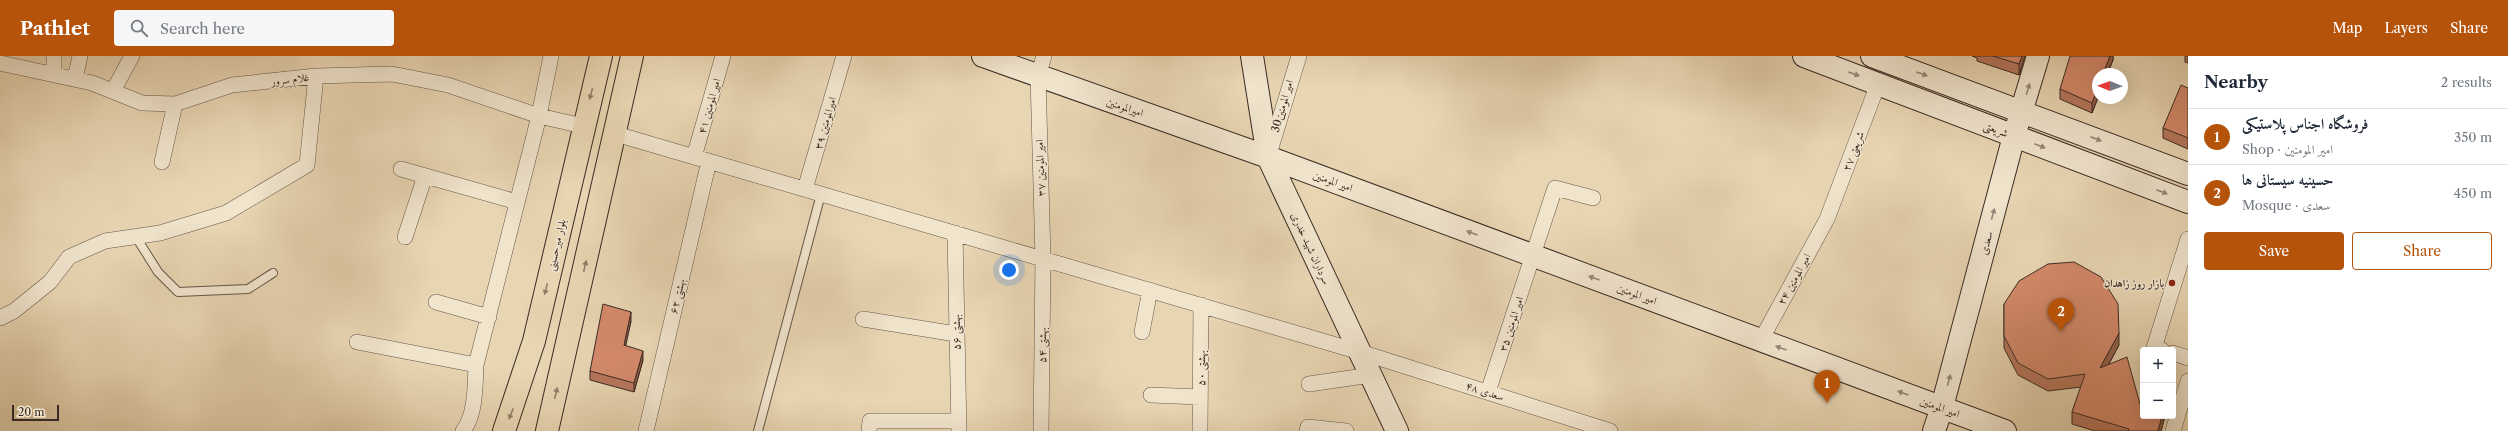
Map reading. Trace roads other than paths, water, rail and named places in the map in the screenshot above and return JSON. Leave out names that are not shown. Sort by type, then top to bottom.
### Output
[{"type":"main road","name":"بلوار میرحسینی","points":[[504,431],[534,341],[583,126],[601,56]]},
{"type":"main road","points":[[547,431],[616,134],[632,56]]},
{"type":"main road","name":"امیرالمومنین","points":[[983,56],[1268,157]]},
{"type":"main road","name":"سرداران شهید خدری","points":[[1252,56],[1268,157],[1398,431]]},
{"type":"main road","name":"شریعتی","points":[[1804,56],[2188,202]]},
{"type":"main road","points":[[1872,56],[2188,174]]},
{"type":"main road","name":"سعدی","points":[[1934,431],[1942,407],[2014,136],[2038,56]]},
{"type":"main road","name":"امیر المومنین","points":[[1268,157],[2005,431]]},
{"type":"street","points":[[54,56],[54,75]]},
{"type":"street","points":[[74,79],[80,56]]},
{"type":"street","points":[[113,91],[132,56]]},
{"type":"street","points":[[463,431],[468,424],[474,393],[476,365],[539,116],[551,56]]},
{"type":"street","name":"امیر المومنین ۴۱","points":[[702,159],[723,56]]},
{"type":"street","name":"امیرالمومنین ۳۹","points":[[805,189],[844,56]]},
{"type":"street","name":"امیر المومنین ۳۷","points":[[1043,259],[1038,76],[1044,56]]},
{"type":"street","name":"امیر المومنین30","points":[[1268,157],[1299,56]]},
{"type":"street","name":"غلام سرور","points":[[0,63],[74,79],[113,91],[142,103],[174,104],[232,85],[316,76],[392,74],[448,85],[539,116],[583,126]]},
{"type":"street","points":[[0,318],[14,311],[50,282],[69,257],[105,241],[160,233],[226,214],[307,166],[316,76]]},
{"type":"street","name":"شریعتی ۲۷","points":[[1827,219],[1878,84]]},
{"type":"street","points":[[162,162],[174,104]]},
{"type":"street","name":"سعدی ۴۸","points":[[616,134],[1360,352],[1610,431]]},
{"type":"street","name":"بهشتی ۶۲","points":[[646,431],[702,159]]},
{"type":"street","points":[[401,169],[517,202]]},
{"type":"street","points":[[405,237],[425,176]]},
{"type":"street","name":"امیر المومنین ۳۵","points":[[1488,392],[1534,256],[1555,188],[1593,198]]},
{"type":"street","name":"امیر المومنین ۲۴","points":[[1761,340],[1827,219]]},
{"type":"street","name":"بهشتی ۵۶","points":[[955,233],[959,426]]},
{"type":"street","points":[[2154,347],[2188,239]]},
{"type":"street","name":"بهشتی ۵۴","points":[[1041,431],[1043,259]]},
{"type":"street","points":[[1142,332],[1150,290]]},
{"type":"street","points":[[436,302],[488,317]]},
{"type":"street","name":"بهشتی ۵۰","points":[[1200,431],[1201,305]]},
{"type":"street","points":[[863,319],[956,334]]},
{"type":"street","points":[[357,342],[476,365]]},
{"type":"street","points":[[2176,354],[2188,358]]},
{"type":"street","points":[[1309,384],[1371,375]]},
{"type":"street","points":[[2173,431],[2188,381]]},
{"type":"street","points":[[1151,394],[1200,397]]},
{"type":"street","points":[[869,431],[870,420],[959,426]]},
{"type":"street","points":[[1307,431],[1308,427],[1346,431]]},
{"type":"lane","points":[[758,431],[821,194]]},
{"type":"lane","points":[[136,237],[158,272],[178,292],[248,289],[273,273]]},
{"type":"place","name":"بازار روز زاهدان","points":[[2172,283]]},
{"type":"place","name":"حسینیه سیستانی ها","points":[[2061,331]]},
{"type":"place","name":"فروشگاه اجناس پلاستیکی","points":[[1827,403]]}]
